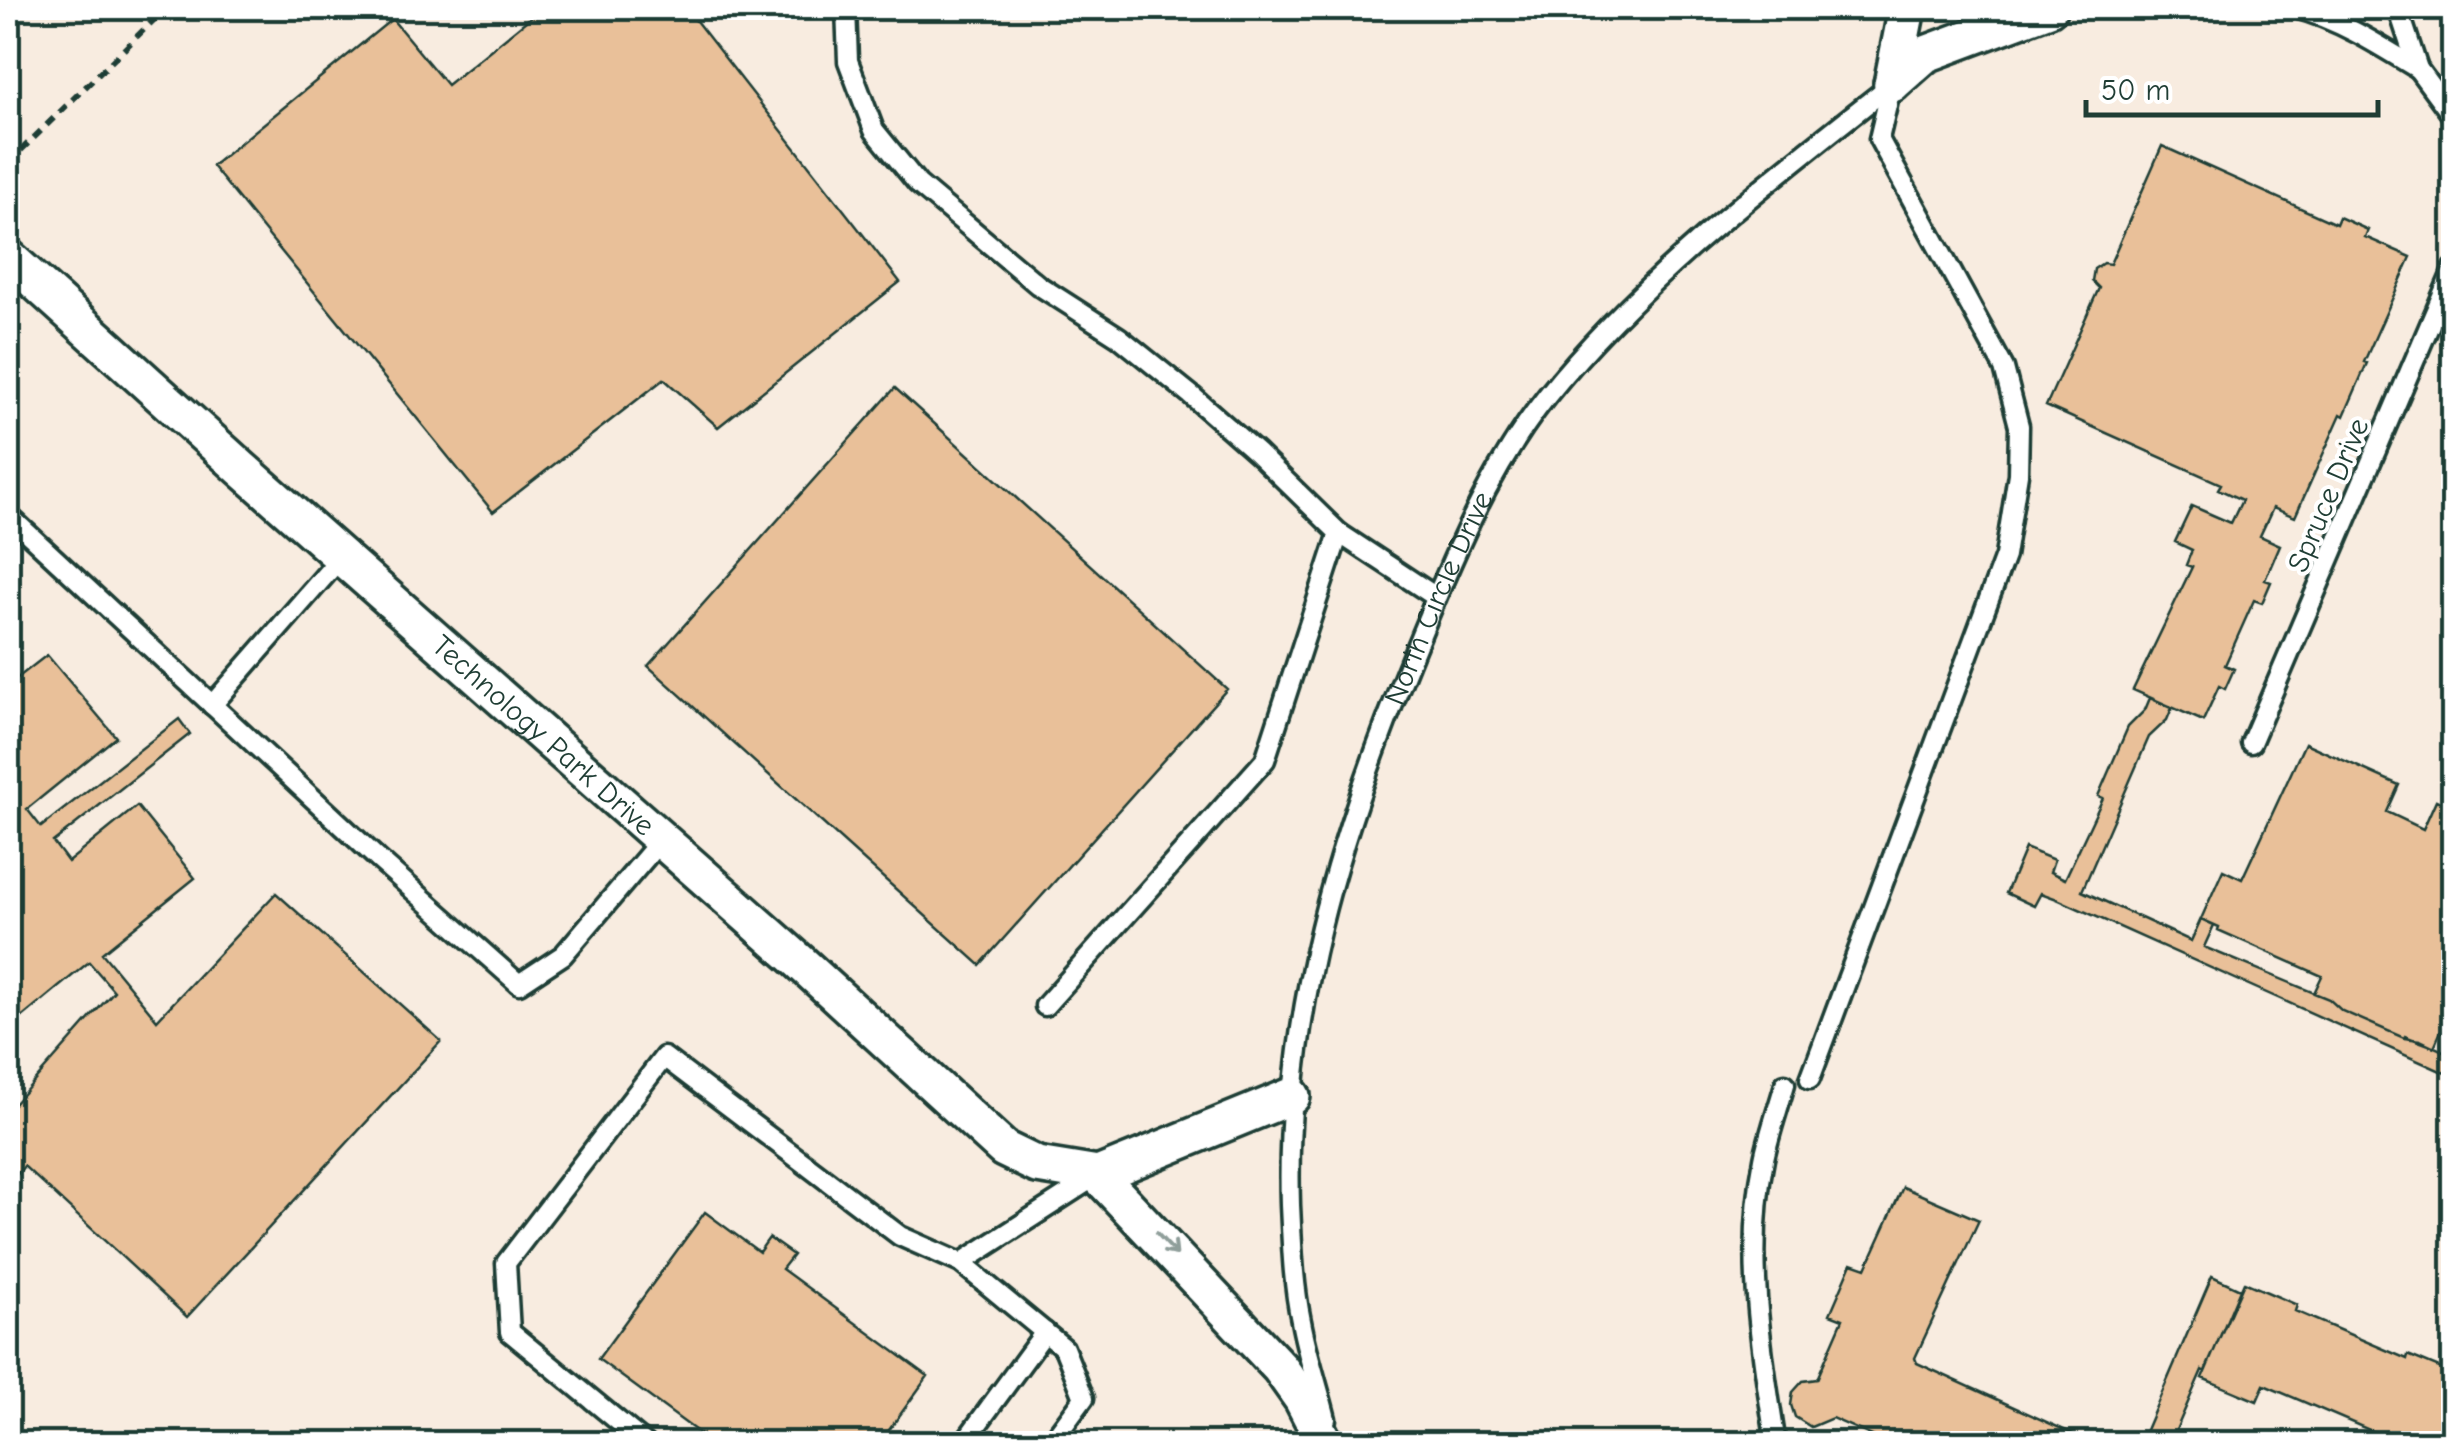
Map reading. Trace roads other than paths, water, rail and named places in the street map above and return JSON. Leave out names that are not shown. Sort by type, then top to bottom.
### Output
[{"type":"street","points":[[1892,84],[1907,8]]},
{"type":"street","name":"North Circle Drive","points":[[1892,84],[1926,54],[2049,8]]},
{"type":"street","name":"Technology Park Drive","points":[[8,257],[1004,1149],[1037,1165],[1098,1175]]},
{"type":"street","points":[[1292,1096],[1098,1175],[1280,1368],[1326,1444]]},
{"type":"lane","points":[[846,8],[848,61],[874,130],[918,184],[1038,285],[1119,337],[1192,395],[1257,452],[1339,534],[1436,597]]},
{"type":"lane","points":[[2295,8],[2320,14],[2418,69]]},
{"type":"lane","points":[[2398,8],[2418,69],[2454,118]]},
{"type":"lane","points":[[1810,1079],[2005,556],[2018,474],[2019,426],[2004,368],[1879,139],[1892,84]]},
{"type":"lane","name":"North Circle Drive","points":[[1333,1444],[1300,1318],[1294,1271],[1290,1189],[1292,1096],[1306,986],[1341,848],[1388,714],[1436,597],[1497,472],[1546,398],[1584,354],[1618,317],[1742,205],[1892,84]]},
{"type":"lane","name":"Spruce Drive","points":[[2251,743],[2454,268]]},
{"type":"lane","points":[[8,515],[377,858],[519,984],[564,955],[661,840]]},
{"type":"lane","points":[[1045,1006],[1266,760],[1339,534]]},
{"type":"lane","points":[[212,706],[341,556]]},
{"type":"lane","points":[[646,1444],[510,1332],[506,1263],[664,1056],[900,1236],[961,1264],[1064,1348],[1084,1398],[1050,1444]]},
{"type":"lane","points":[[1776,1444],[1764,1368],[1756,1238],[1764,1160],[1785,1084]]},
{"type":"lane","points":[[961,1264],[1098,1175]]},
{"type":"lane","points":[[963,1444],[1045,1332]]}]
